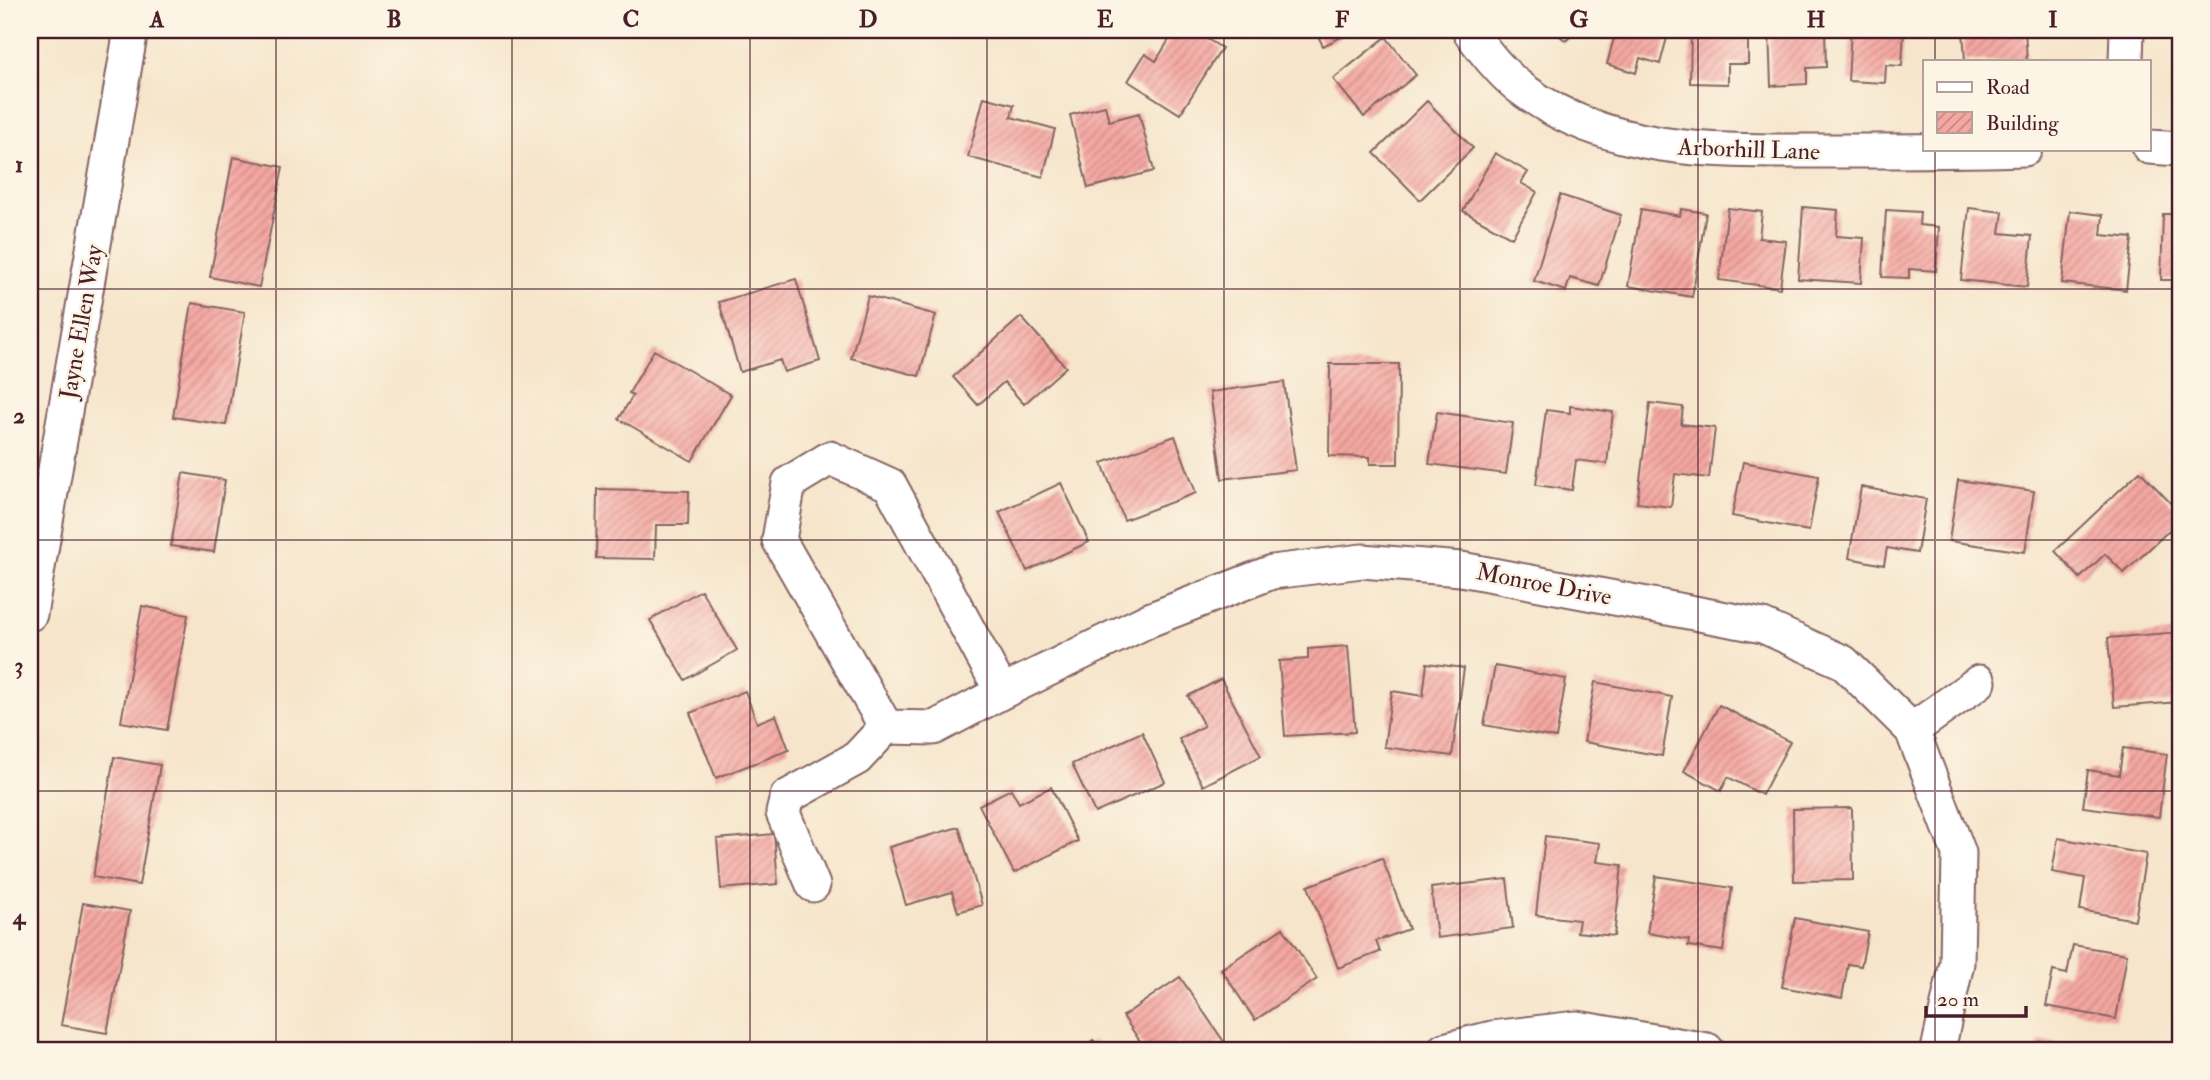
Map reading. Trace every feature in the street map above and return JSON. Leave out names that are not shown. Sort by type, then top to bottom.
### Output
[{"type":"street","name":"Jayne Ellen Way","points":[[30,614],[131,30]]},
{"type":"street","name":"Arborhill Lane","points":[[1469,30],[1489,58],[1526,92],[1570,117],[1604,130],[1665,146],[1724,151],[1923,150]]},
{"type":"street","points":[[2126,60],[2127,30]]},
{"type":"street","points":[[2150,147],[2180,149]]},
{"type":"street","points":[[813,885],[783,813],[787,797],[857,758],[886,727],[779,540],[789,482],[830,458],[890,485],[1002,692]]},
{"type":"street","name":"Monroe Drive","points":[[886,727],[934,728],[1149,620],[1272,572],[1362,561],[1461,569],[1763,626],[1843,662],[1912,730],[1959,853],[1957,964],[1938,1050]]},
{"type":"street","points":[[1912,730],[1979,682]]},
{"type":"street","points":[[1444,1050],[1492,1038],[1577,1028],[1707,1050]]},
{"type":"building","points":[[1175,30],[1192,30],[1222,48],[1180,114],[1128,81],[1145,54],[1156,61]]},
{"type":"building","points":[[1315,30],[1356,30],[1323,46]]},
{"type":"building","points":[[1553,30],[1576,30],[1566,41]]},
{"type":"building","points":[[1616,30],[1669,30],[1660,64],[1640,58],[1636,73],[1607,64]]},
{"type":"building","points":[[1691,30],[1748,30],[1748,64],[1728,64],[1728,84],[1690,83]]},
{"type":"building","points":[[1769,30],[1825,30],[1826,67],[1807,68],[1807,84],[1771,86]]},
{"type":"building","points":[[1851,30],[1904,30],[1902,66],[1886,65],[1885,83],[1848,81]]},
{"type":"building","points":[[1963,30],[2025,30],[2027,60],[1965,60]]},
{"type":"building","points":[[1386,37],[1416,75],[1364,117],[1333,79]]},
{"type":"building","points":[[984,97],[1014,105],[1011,117],[1055,129],[1043,177],[968,157]]},
{"type":"building","points":[[1427,101],[1473,148],[1420,200],[1374,153]]},
{"type":"building","points":[[1105,106],[1109,121],[1139,113],[1154,171],[1088,188],[1070,115]]},
{"type":"building","points":[[1495,153],[1528,172],[1521,183],[1537,192],[1512,238],[1463,211]]},
{"type":"building","points":[[233,157],[283,167],[259,287],[210,277]]},
{"type":"building","points":[[1560,195],[1621,215],[1599,286],[1570,278],[1566,291],[1534,281]]},
{"type":"building","points":[[1803,207],[1838,210],[1836,236],[1864,238],[1861,283],[1798,279]]},
{"type":"building","points":[[1728,208],[1762,212],[1759,238],[1786,241],[1780,288],[1719,280]]},
{"type":"building","points":[[1969,208],[2003,212],[2000,233],[2032,236],[2027,287],[1961,280]]},
{"type":"building","points":[[1641,209],[1680,216],[1681,209],[1706,213],[1692,297],[1628,286]]},
{"type":"building","points":[[1886,210],[1920,212],[1919,225],[1939,227],[1936,271],[1909,269],[1909,278],[1882,277]]},
{"type":"building","points":[[2070,211],[2103,215],[2101,235],[2132,238],[2126,290],[2062,283]]},
{"type":"building","points":[[2163,214],[2180,214],[2180,280],[2161,280]]},
{"type":"building","points":[[796,279],[820,361],[784,372],[780,360],[740,372],[719,302]]},
{"type":"building","points":[[868,296],[936,315],[919,376],[851,358]]},
{"type":"building","points":[[192,303],[245,312],[226,425],[173,417]]},
{"type":"building","points":[[1021,317],[1066,367],[1024,404],[1004,382],[978,405],[953,377]]},
{"type":"building","points":[[654,350],[731,395],[692,461],[619,419],[633,395],[629,393]]},
{"type":"building","points":[[1330,364],[1399,364],[1398,464],[1370,464],[1370,457],[1329,456]]},
{"type":"building","points":[[1284,382],[1296,470],[1222,479],[1210,392]]},
{"type":"building","points":[[1650,403],[1683,407],[1681,424],[1715,428],[1709,478],[1675,474],[1671,507],[1637,503]]},
{"type":"building","points":[[1570,406],[1613,412],[1607,464],[1576,460],[1572,490],[1536,485],[1546,410],[1570,413]]},
{"type":"building","points":[[1437,412],[1513,423],[1506,474],[1429,464]]},
{"type":"building","points":[[1175,436],[1196,493],[1124,520],[1102,463]]},
{"type":"building","points":[[1743,462],[1819,476],[1809,531],[1732,516]]},
{"type":"building","points":[[2140,471],[2180,513],[2180,520],[2124,573],[2105,554],[2080,578],[2055,551]]},
{"type":"building","points":[[183,473],[225,480],[214,552],[171,546]]},
{"type":"building","points":[[1958,480],[2034,491],[2025,552],[1949,541]]},
{"type":"building","points":[[1061,483],[1089,542],[1027,571],[999,512]]},
{"type":"building","points":[[1861,487],[1926,499],[1917,553],[1887,548],[1884,565],[1849,558]]},
{"type":"building","points":[[597,489],[689,491],[688,525],[656,525],[655,559],[596,558]]},
{"type":"building","points":[[701,590],[737,650],[685,680],[650,620]]},
{"type":"building","points":[[142,606],[188,615],[167,730],[121,722]]},
{"type":"building","points":[[2180,632],[2180,702],[2114,707],[2108,638]]},
{"type":"building","points":[[1348,646],[1355,732],[1285,736],[1279,661],[1308,659],[1308,649]]},
{"type":"building","points":[[1427,663],[1464,668],[1452,756],[1384,747],[1392,691],[1423,696]]},
{"type":"building","points":[[1495,666],[1566,679],[1556,738],[1484,725]]},
{"type":"building","points":[[1221,679],[1261,756],[1203,786],[1179,739],[1204,726],[1188,696]]},
{"type":"building","points":[[1595,682],[1672,697],[1662,756],[1584,742]]},
{"type":"building","points":[[745,691],[757,723],[776,715],[789,750],[716,778],[690,713]]},
{"type":"building","points":[[1719,705],[1790,742],[1762,795],[1728,777],[1721,791],[1684,771]]},
{"type":"building","points":[[1142,732],[1165,782],[1095,813],[1072,764]]},
{"type":"building","points":[[2123,748],[2167,754],[2159,817],[2083,807],[2088,770],[2119,775]]},
{"type":"building","points":[[114,757],[160,765],[139,885],[93,877]]},
{"type":"building","points":[[1051,787],[1078,841],[1014,873],[979,805],[1011,789],[1019,803]]},
{"type":"building","points":[[1852,808],[1853,880],[1794,881],[1793,809]]},
{"type":"building","points":[[959,827],[982,905],[958,912],[952,892],[906,905],[889,847]]},
{"type":"building","points":[[774,834],[778,884],[721,889],[717,839]]},
{"type":"building","points":[[1545,836],[1600,843],[1597,862],[1622,865],[1614,936],[1577,932],[1579,920],[1536,915]]},
{"type":"building","points":[[2058,838],[2146,854],[2135,920],[2080,910],[2085,878],[2052,872]]},
{"type":"building","points":[[1382,858],[1409,929],[1376,941],[1380,952],[1338,968],[1308,886]]},
{"type":"building","points":[[1656,876],[1732,888],[1723,951],[1688,946],[1689,940],[1647,933]]},
{"type":"building","points":[[1507,879],[1513,928],[1437,938],[1431,888]]},
{"type":"building","points":[[83,903],[130,911],[107,1033],[61,1025]]},
{"type":"building","points":[[1795,918],[1868,932],[1861,966],[1848,964],[1842,998],[1782,987]]},
{"type":"building","points":[[1283,928],[1317,979],[1255,1020],[1221,969]]},
{"type":"building","points":[[2073,945],[2127,954],[2116,1019],[2046,1006],[2053,971],[2067,974]]},
{"type":"building","points":[[1180,977],[1224,1042],[1211,1050],[1183,1050],[1178,1043],[1167,1050],[1146,1050],[1123,1016]]},
{"type":"building","points":[[1093,1040],[1103,1050],[1082,1050]]},
{"type":"building","points":[[2039,1041],[2089,1048],[2089,1050],[2037,1050]]}]
